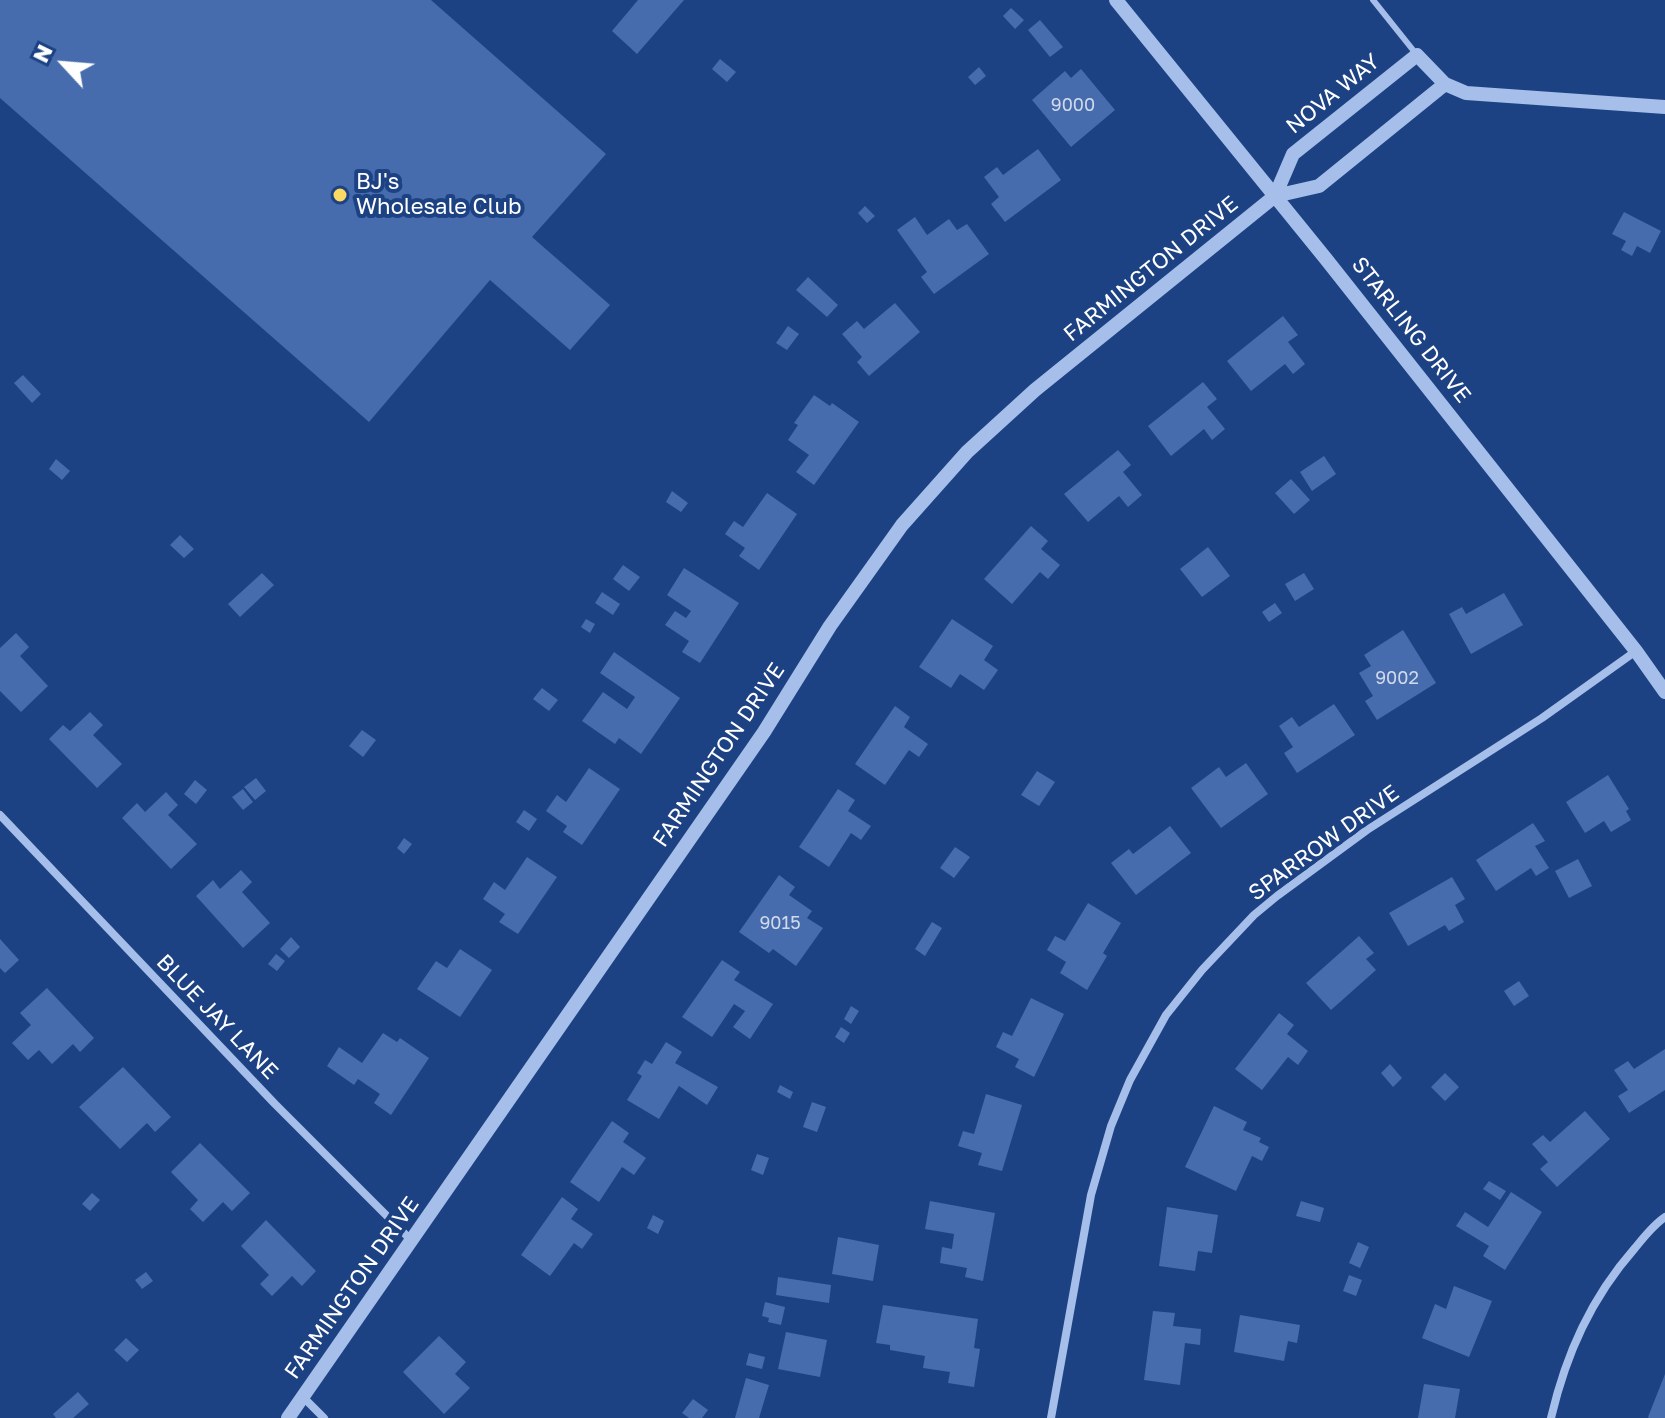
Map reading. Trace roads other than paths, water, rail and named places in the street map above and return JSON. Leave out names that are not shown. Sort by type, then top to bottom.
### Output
[{"type":"street","name":"STARLING DRIVE","points":[[1116,0],[1636,651],[1665,692]]},
{"type":"street","name":"NOVA WAY","points":[[1275,196],[1293,154],[1417,55]]},
{"type":"street","points":[[1417,55],[1445,84],[1466,93],[1665,107]]},
{"type":"street","points":[[1275,196],[1319,186],[1445,84]]},
{"type":"street","name":"FARMINGTON DRIVE","points":[[288,1418],[764,732],[830,626],[902,525],[967,452],[1035,390],[1275,196]]},
{"type":"street","name":"SPARROW DRIVE","points":[[1051,1418],[1091,1195],[1111,1126],[1130,1080],[1166,1015],[1202,970],[1254,915],[1277,896],[1367,830],[1542,718],[1636,651]]},
{"type":"street","name":"BLUE JAY LANE","points":[[0,815],[275,1104],[412,1241]]},
{"type":"street","points":[[1551,1418],[1560,1380],[1578,1331],[1617,1268],[1665,1217]]},
{"type":"street","points":[[303,1397],[324,1418]]},
{"type":"lane","points":[[1373,0],[1417,55]]},
{"type":"place","name":"BJ's Wholesale Club","points":[[340,195]]}]
